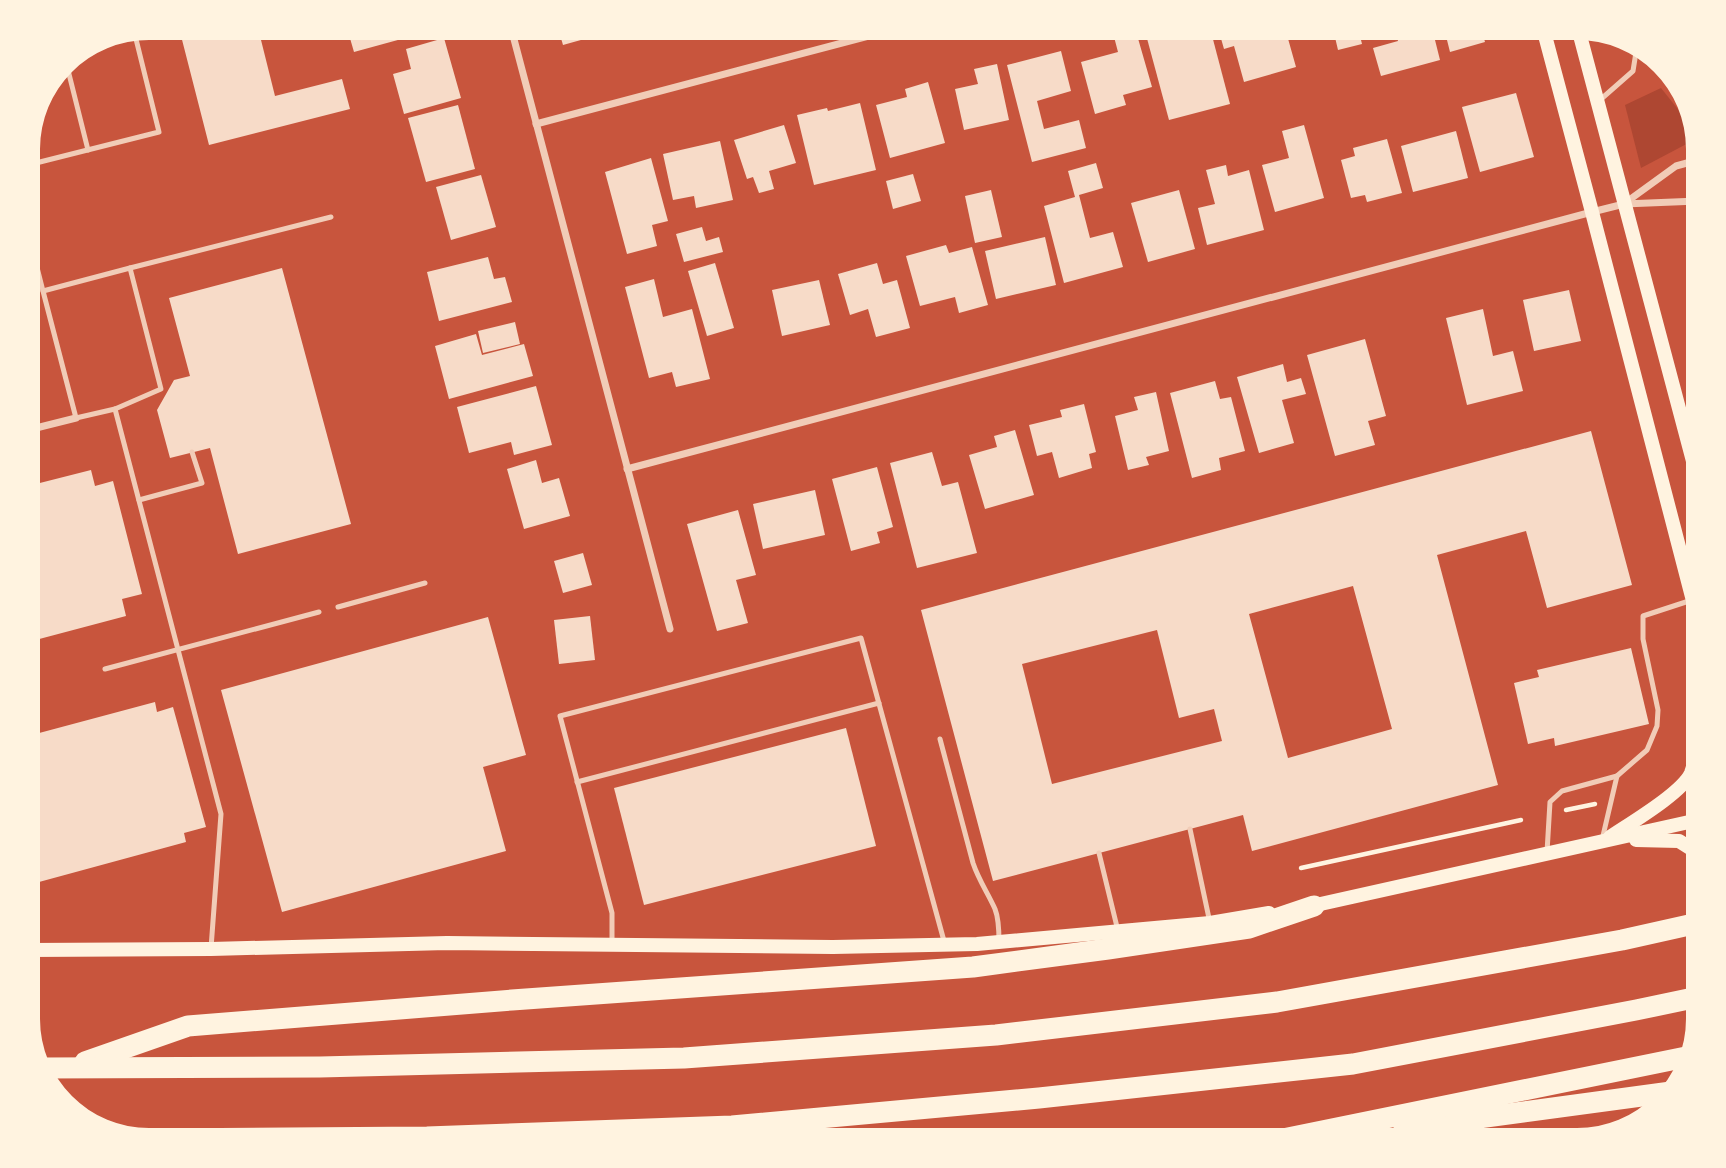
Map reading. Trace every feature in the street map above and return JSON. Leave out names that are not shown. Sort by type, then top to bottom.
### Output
[{"type":"highway","points":[[68,1068],[188,1026],[973,967],[1249,928],[1314,906]]},
{"type":"highway","points":[[52,1068],[320,1067],[684,1058],[996,1035],[1277,1002],[1622,940],[1686,926]]},
{"type":"highway","points":[[677,1128],[733,1126],[1039,1098],[1353,1064],[1686,1000]]},
{"type":"highway","points":[[1338,1128],[1678,1059]]},
{"type":"highway","points":[[1406,1128],[1654,1096]]},
{"type":"main road","points":[[1545,40],[1686,565]]},
{"type":"main road","points":[[1581,40],[1686,435]]},
{"type":"main road","points":[[1601,843],[1658,805],[1686,780]]},
{"type":"main road","points":[[40,950],[447,943],[833,947],[999,942],[1210,923],[1314,906],[1686,823]]},
{"type":"main road","points":[[1616,839],[1679,841],[1686,845]]},
{"type":"street","points":[[514,40],[670,629]]},
{"type":"street","points":[[536,124],[854,40]]},
{"type":"street","points":[[1624,204],[1676,166],[1686,163]]},
{"type":"street","points":[[627,469],[1592,212],[1624,204],[1686,201]]},
{"type":"street","points":[[40,427],[76,418]]},
{"type":"lane","points":[[40,162],[159,132],[136,41]]},
{"type":"lane","points":[[1597,102],[1633,71],[1635,58]]},
{"type":"lane","points":[[69,76],[88,150]]},
{"type":"lane","points":[[43,291],[331,217]]},
{"type":"lane","points":[[40,279],[76,418],[115,409],[164,391],[130,268]]},
{"type":"lane","points":[[115,409],[221,814],[211,948]]},
{"type":"lane","points":[[139,500],[202,483],[192,452]]},
{"type":"lane","points":[[338,607],[425,583]]},
{"type":"lane","points":[[1547,855],[1550,802],[1562,791],[1617,776],[1647,750],[1657,726],[1658,710],[1643,639],[1643,616],[1686,602]]},
{"type":"lane","points":[[105,669],[319,612]]},
{"type":"lane","points":[[612,945],[612,913],[560,716],[860,638],[945,944]]},
{"type":"lane","points":[[578,782],[879,703]]},
{"type":"lane","points":[[940,739],[973,863],[996,911],[999,942]]},
{"type":"lane","points":[[1601,843],[1617,776]]},
{"type":"lane","points":[[1190,829],[1210,923]]},
{"type":"lane","points":[[1099,853],[1118,931]]},
{"type":"path","points":[[1562,811],[1595,804]]},
{"type":"path","points":[[1301,868],[1521,820]]},
{"type":"shaded area","points":[[1661,88],[1678,109],[1686,144],[1641,168],[1625,105]]},
{"type":"building","points":[[182,40],[261,40],[275,96],[342,79],[350,109],[209,145]]},
{"type":"building","points":[[350,40],[398,40],[354,52]]},
{"type":"building","points":[[445,40],[461,98],[404,114],[393,74],[411,69],[406,49]]},
{"type":"building","points":[[562,40],[581,40],[563,45]]},
{"type":"building","points":[[1115,40],[1138,40],[1152,87],[1123,95],[1126,105],[1095,114],[1081,62],[1118,52]]},
{"type":"building","points":[[1147,40],[1213,40],[1230,104],[1169,120]]},
{"type":"building","points":[[1221,40],[1288,40],[1296,67],[1244,82],[1234,46],[1224,49]]},
{"type":"building","points":[[1336,40],[1361,40],[1362,44],[1338,50]]},
{"type":"building","points":[[1435,40],[1440,60],[1381,76],[1373,48],[1398,41]]},
{"type":"building","points":[[1447,40],[1484,40],[1485,42],[1450,52]]},
{"type":"building","points":[[1061,51],[1071,91],[1037,101],[1044,129],[1079,120],[1086,148],[1032,162],[1007,65]]},
{"type":"building","points":[[997,64],[1009,120],[964,130],[955,89],[978,84],[974,69]]},
{"type":"building","points":[[928,82],[945,143],[890,158],[876,105],[907,97],[905,89]]},
{"type":"building","points":[[1516,93],[1534,157],[1480,172],[1462,107]]},
{"type":"building","points":[[860,103],[876,170],[814,185],[797,115]]},
{"type":"building","points":[[458,105],[475,169],[426,182],[408,118]]},
{"type":"building","points":[[784,125],[796,163],[769,171],[774,189],[759,193],[753,177],[747,179],[734,140]]},
{"type":"building","points":[[1304,125],[1324,198],[1275,212],[1262,165],[1289,158],[1282,131]]},
{"type":"building","points":[[1456,131],[1468,178],[1413,192],[1401,146]]},
{"type":"building","points":[[1387,139],[1402,193],[1367,202],[1365,195],[1351,198],[1341,160],[1355,156],[1353,148]]},
{"type":"building","points":[[720,141],[733,200],[696,208],[694,196],[673,200],[663,154]]},
{"type":"building","points":[[651,158],[668,221],[652,225],[657,246],[627,254],[605,172]]},
{"type":"building","points":[[1096,163],[1103,188],[1079,195],[1090,238],[1113,232],[1123,267],[1064,283],[1044,206],[1075,197],[1068,171]]},
{"type":"building","points":[[1226,165],[1228,176],[1249,170],[1264,230],[1207,245],[1198,208],[1215,204],[1206,170]]},
{"type":"building","points":[[913,174],[921,201],[893,209],[886,181]]},
{"type":"building","points":[[481,175],[496,227],[451,240],[436,187]]},
{"type":"building","points":[[991,190],[1002,237],[975,243],[965,196]]},
{"type":"building","points":[[1179,190],[1195,249],[1148,262],[1131,203]]},
{"type":"building","points":[[702,227],[706,241],[719,237],[723,252],[684,262],[676,234]]},
{"type":"building","points":[[1045,237],[1056,285],[996,299],[985,251]]},
{"type":"building","points":[[946,245],[949,253],[972,247],[988,305],[959,313],[955,297],[920,306],[906,256]]},
{"type":"building","points":[[488,257],[494,279],[505,277],[512,302],[439,321],[427,272]]},
{"type":"building","points":[[715,263],[734,328],[707,336],[688,271]]},
{"type":"building","points":[[877,263],[883,284],[897,280],[910,328],[876,337],[868,309],[850,315],[838,274]]},
{"type":"building","points":[[282,268],[351,524],[238,554],[210,448],[170,458],[157,410],[174,380],[190,376],[169,298]]},
{"type":"building","points":[[654,279],[663,317],[692,309],[710,379],[676,387],[672,372],[649,378],[625,287]]},
{"type":"building","points":[[819,280],[830,325],[782,336],[772,290]]},
{"type":"building","points":[[1569,290],[1581,341],[1534,351],[1523,300]]},
{"type":"building","points":[[1483,309],[1493,356],[1513,351],[1523,391],[1467,405],[1446,318]]},
{"type":"building","points":[[515,322],[520,344],[483,353],[478,331]]},
{"type":"building","points":[[476,334],[482,355],[524,344],[533,376],[449,399],[435,346]]},
{"type":"building","points":[[1365,339],[1386,416],[1368,421],[1375,445],[1335,456],[1307,355]]},
{"type":"building","points":[[1283,364],[1287,382],[1301,378],[1306,394],[1282,400],[1294,443],[1259,453],[1237,377]]},
{"type":"building","points":[[1215,381],[1220,399],[1231,397],[1245,451],[1219,458],[1221,470],[1192,478],[1170,393]]},
{"type":"building","points":[[536,386],[552,445],[514,455],[511,442],[469,453],[457,407]]},
{"type":"building","points":[[1156,392],[1169,451],[1146,457],[1149,465],[1128,470],[1115,416],[1138,410],[1134,397]]},
{"type":"building","points":[[1084,404],[1096,452],[1089,454],[1092,468],[1059,478],[1052,452],[1037,456],[1029,425],[1062,417],[1060,410]]},
{"type":"building","points":[[1015,430],[1034,495],[985,509],[969,455],[997,447],[994,436]]},
{"type":"building","points":[[1591,431],[1632,585],[1547,608],[1526,531],[1437,555],[1498,785],[1252,851],[1243,815],[993,881],[921,610]],"holes":[[[1353,586],[1392,729],[1288,758],[1249,614]],[[1157,630],[1179,718],[1214,709],[1222,741],[1052,784],[1022,664]]]},
{"type":"building","points":[[932,452],[942,486],[958,482],[977,553],[917,568],[890,463]]},
{"type":"building","points":[[536,460],[542,483],[559,478],[570,516],[524,529],[507,469]]},
{"type":"building","points":[[877,467],[893,527],[877,532],[880,543],[851,551],[832,479]]},
{"type":"building","points":[[91,470],[95,486],[113,481],[142,594],[122,599],[126,616],[40,639],[40,483]]},
{"type":"building","points":[[815,490],[825,535],[763,549],[753,504]]},
{"type":"building","points":[[738,510],[756,575],[736,580],[748,623],[717,631],[687,524]]},
{"type":"building","points":[[583,553],[592,585],[563,593],[554,561]]},
{"type":"building","points":[[590,616],[595,660],[559,664],[554,620]]},
{"type":"building","points":[[488,617],[526,755],[483,767],[506,851],[282,912],[221,690]]},
{"type":"building","points":[[1631,648],[1649,724],[1555,746],[1554,738],[1528,744],[1514,683],[1539,677],[1537,670]]},
{"type":"building","points":[[155,702],[157,712],[173,707],[206,827],[184,833],[186,842],[40,882],[40,733]]},
{"type":"building","points":[[846,728],[876,846],[644,905],[614,788]]}]
